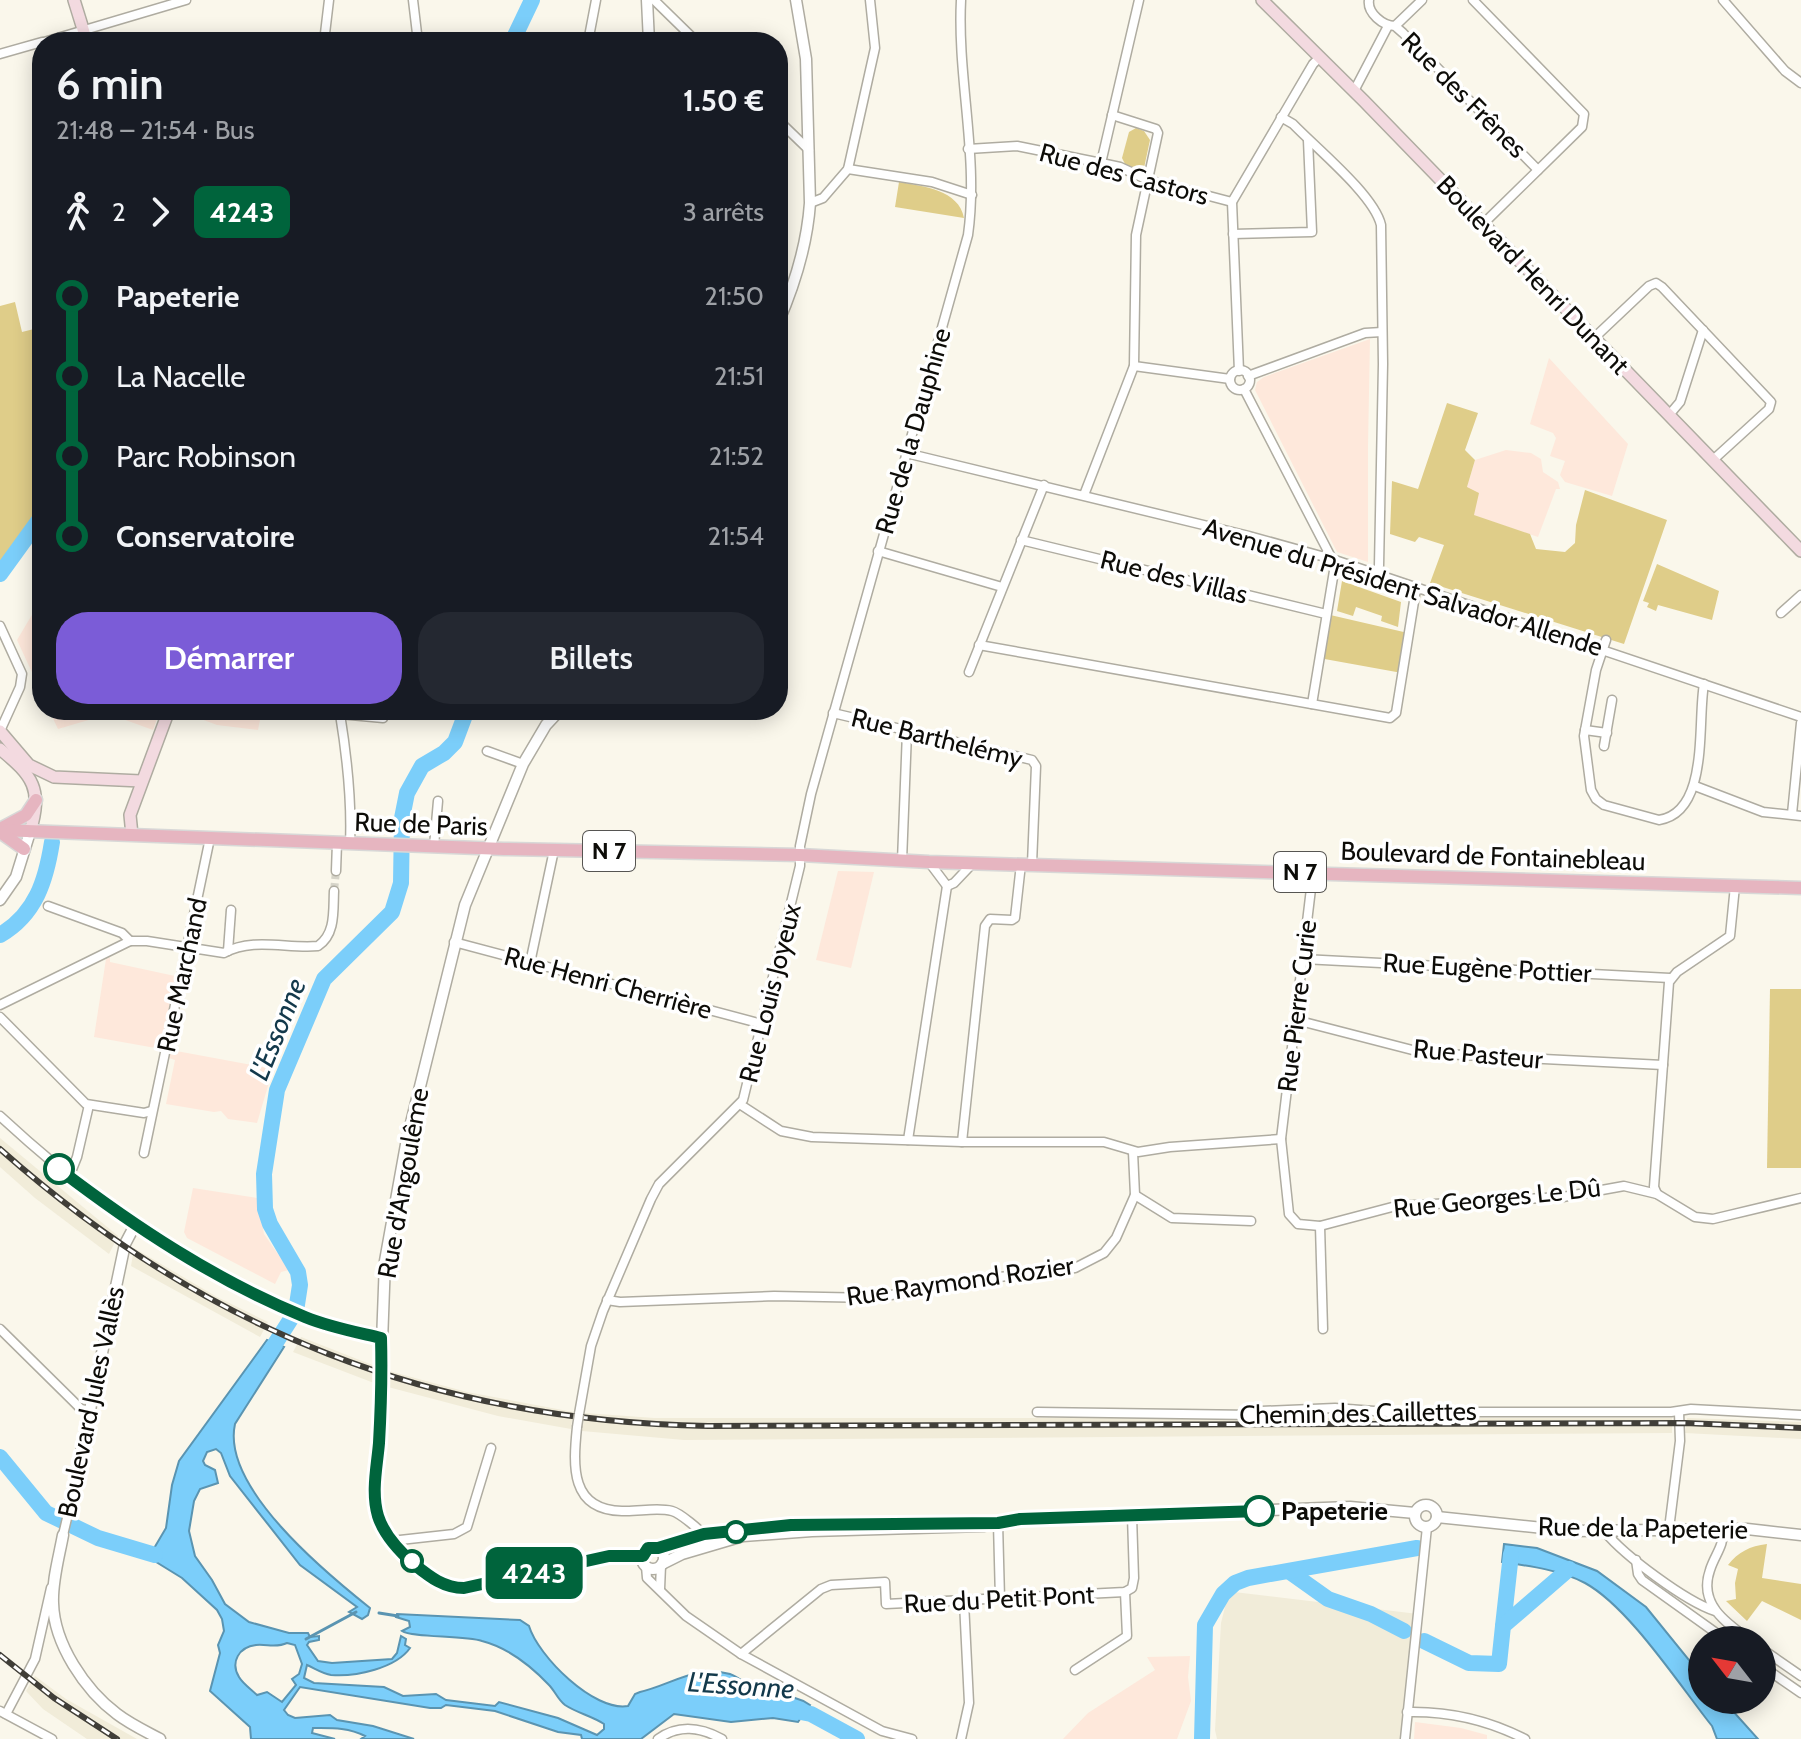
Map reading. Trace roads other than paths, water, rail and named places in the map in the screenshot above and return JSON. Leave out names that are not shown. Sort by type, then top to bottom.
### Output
[{"type":"main road","points":[[74,0],[83,32]]},
{"type":"main road","name":"Boulevard Henri Dunant","points":[[1262,0],[1801,551]]},
{"type":"main road","points":[[132,835],[130,815],[165,720]]},
{"type":"main road","points":[[0,731],[29,765],[54,777],[141,781]]},
{"type":"main road","points":[[0,749],[34,785],[35,832]]},
{"type":"main road","points":[[34,785],[54,777]]},
{"type":"main road","points":[[24,849],[0,830],[26,815],[36,800]]},
{"type":"main road","name":"N 7","points":[[0,830],[35,832]]},
{"type":"main road","name":"Rue de Paris","points":[[35,832],[417,846],[800,855]]},
{"type":"main road","name":"Boulevard de Fontainebleau","points":[[800,855],[929,862],[1801,888]]},
{"type":"street","points":[[98,32],[186,0]]},
{"type":"street","points":[[325,32],[329,0]]},
{"type":"street","points":[[413,0],[417,32]]},
{"type":"street","points":[[590,32],[596,0]]},
{"type":"street","points":[[647,0],[649,32]]},
{"type":"street","points":[[654,0],[687,32]]},
{"type":"street","points":[[788,299],[809,225],[810,203],[806,59],[796,0]]},
{"type":"street","points":[[810,203],[823,198],[848,169],[875,48],[870,0]]},
{"type":"street","name":"Rue de la Dauphine","points":[[800,855],[811,794],[968,235],[972,195],[960,32],[961,0]]},
{"type":"street","points":[[1101,163],[1139,0]]},
{"type":"street","name":"Rue des Frênes","points":[[1369,0],[1369,10],[1392,26],[1538,170]]},
{"type":"street","points":[[1354,91],[1392,26],[1422,0]]},
{"type":"street","points":[[1473,0],[1584,114],[1585,121],[1483,224]]},
{"type":"street","points":[[1723,0],[1785,71],[1801,83]]},
{"type":"street","points":[[0,54],[32,45]]},
{"type":"street","points":[[1239,371],[1232,202],[1320,57]]},
{"type":"street","points":[[1084,495],[1134,366],[1136,235],[1158,131],[1112,115]]},
{"type":"street","points":[[1281,117],[1357,188],[1380,218],[1383,258],[1380,527],[1379,566],[1375,575]]},
{"type":"street","points":[[788,130],[809,150]]},
{"type":"street","points":[[1233,234],[1312,232],[1308,139]]},
{"type":"street","name":"Rue des Castors","points":[[968,149],[1017,146],[1120,167],[1148,180],[1232,202]]},
{"type":"street","points":[[848,169],[932,182],[972,195]]},
{"type":"street","points":[[1594,338],[1649,286],[1656,283],[1757,385],[1769,398],[1769,409],[1713,460]]},
{"type":"street","points":[[788,288],[792,289]]},
{"type":"street","points":[[1669,415],[1680,402],[1703,330]]},
{"type":"street","points":[[1244,389],[1232,387],[1230,379],[1233,373],[1239,371],[1248,376],[1365,333],[1382,332]]},
{"type":"street","points":[[1134,366],[1230,379]]},
{"type":"street","points":[[1244,389],[1248,385],[1248,376]]},
{"type":"street","points":[[1244,389],[1332,559],[1334,571],[1312,704]]},
{"type":"street","name":"Avenue du Président Salvador Allende","points":[[906,453],[1332,559],[1704,684],[1801,720]]},
{"type":"street","points":[[969,672],[1044,485]]},
{"type":"street","name":"Rue des Villas","points":[[1021,540],[1326,614]]},
{"type":"street","points":[[878,551],[1002,587]]},
{"type":"street","points":[[979,645],[1394,716],[1416,589]]},
{"type":"street","points":[[1781,613],[1801,595]]},
{"type":"street","points":[[0,626],[22,674],[20,687],[0,731]]},
{"type":"street","points":[[1606,640],[1596,670],[1584,743],[1589,780],[1593,795],[1600,803],[1648,819],[1667,819],[1679,810],[1695,786],[1704,684]]},
{"type":"street","points":[[1604,746],[1612,700]]},
{"type":"street","name":"Rue Barthelémy","points":[[833,713],[1035,763],[1026,864]]},
{"type":"street","points":[[336,871],[344,843],[350,791],[339,720]]},
{"type":"street","name":"Rue d'Angoulême","points":[[551,720],[523,764],[465,905],[399,1179],[385,1261],[382,1386],[374,1490],[379,1519],[394,1543],[425,1573],[442,1584],[456,1588],[609,1556],[644,1561]]},
{"type":"street","points":[[1695,786],[1763,812],[1796,815],[1801,720]]},
{"type":"street","points":[[1585,730],[1607,733]]},
{"type":"street","points":[[902,861],[907,732]]},
{"type":"street","points":[[487,751],[523,764]]},
{"type":"street","points":[[434,846],[438,801]]},
{"type":"street","points":[[0,900],[16,877],[24,849],[35,832]]},
{"type":"street","name":"Rue Marchand","points":[[144,1153],[210,838]]},
{"type":"street","points":[[530,963],[554,850]]},
{"type":"street","name":"Rue Louis Joyeux","points":[[704,1534],[669,1510],[608,1510],[586,1500],[579,1489],[575,1466],[577,1427],[591,1346],[607,1300],[659,1184],[741,1105],[800,866],[800,855]]},
{"type":"street","points":[[908,1140],[947,886],[929,862]]},
{"type":"street","points":[[947,886],[973,863]]},
{"type":"street","points":[[962,1142],[985,926],[990,919],[1015,918],[1026,864]]},
{"type":"street","name":"Rue Pierre Curie","points":[[1281,1139],[1313,872]]},
{"type":"street","points":[[1657,1194],[1654,1187],[1670,978],[1730,936],[1735,886]]},
{"type":"street","points":[[0,1005],[130,941],[224,953],[252,944],[318,946],[330,929],[334,891]]},
{"type":"street","points":[[48,906],[122,933],[130,941]]},
{"type":"street","points":[[228,951],[231,910]]},
{"type":"street","name":"Rue Henri Cherrière","points":[[454,942],[762,1024]]},
{"type":"street","name":"Rue Eugène Pottier","points":[[1303,959],[1670,978]]},
{"type":"street","points":[[0,1017],[89,1105],[144,1113],[151,1111]]},
{"type":"street","name":"Rue Pasteur","points":[[1296,1020],[1424,1053],[1663,1065]]},
{"type":"street","points":[[69,1177],[89,1105]]},
{"type":"street","points":[[741,1105],[771,1126],[812,1137],[962,1142],[1104,1142],[1133,1152],[1281,1139],[1291,1219],[1298,1224],[1320,1226],[1323,1329]]},
{"type":"street","points":[[0,1116],[69,1177],[189,1259],[304,1317],[381,1338]]},
{"type":"street","name":"Rue Raymond Rozier","points":[[607,1300],[774,1296],[874,1298],[983,1279],[1075,1268],[1111,1247],[1135,1195],[1133,1152]]},
{"type":"street","name":"Rue Georges Le Dû","points":[[1320,1226],[1405,1205],[1563,1197],[1624,1186],[1657,1194],[1684,1213],[1713,1219],[1801,1198]]},
{"type":"street","points":[[1135,1195],[1172,1218],[1251,1221]]},
{"type":"street","name":"Boulevard Jules Vallès","points":[[3,1713],[35,1659],[125,1244],[135,1225]]},
{"type":"street","points":[[0,1329],[81,1409],[89,1411]]},
{"type":"street","name":"Chemin des Caillettes","points":[[1037,1412],[1253,1415],[1261,1411],[1335,1408],[1387,1412],[1679,1412],[1691,1409],[1801,1415]]},
{"type":"street","points":[[1669,1529],[1680,1441],[1679,1412]]},
{"type":"street","points":[[394,1543],[454,1534],[467,1527],[491,1448]]},
{"type":"street","points":[[1405,1739],[1426,1532],[1437,1517],[1435,1510],[1426,1505],[1419,1507],[1415,1513],[1418,1524],[1426,1532]]},
{"type":"street","points":[[644,1561],[652,1568],[705,1547],[743,1536],[770,1533],[983,1526],[1020,1519],[1350,1507],[1415,1513]]},
{"type":"street","name":"Rue du Petit Pont","points":[[741,1654],[821,1589],[831,1585],[885,1582],[886,1604],[1125,1592],[1134,1583],[1132,1516]]},
{"type":"street","name":"Rue de la Papeterie","points":[[1437,1517],[1540,1529],[1605,1532],[1758,1529],[1801,1535]]},
{"type":"street","points":[[683,1540],[688,1530],[686,1522]]},
{"type":"street","points":[[912,1739],[892,1737],[741,1654],[686,1616],[647,1578],[644,1561],[648,1548],[658,1548],[704,1534],[812,1524],[998,1523]]},
{"type":"street","points":[[998,1523],[1000,1599]]},
{"type":"street","points":[[1723,1529],[1723,1544],[1710,1567],[1707,1582],[1715,1611],[1731,1626]]},
{"type":"street","points":[[1605,1532],[1636,1560],[1699,1605],[1715,1611]]},
{"type":"street","points":[[704,1534],[707,1540],[705,1547]]},
{"type":"street","points":[[658,1548],[663,1554],[660,1589]]},
{"type":"street","points":[[1636,1560],[1642,1580],[1706,1626]]},
{"type":"street","name":"Boulevard Jules Vallès","points":[[54,1580],[54,1619]]},
{"type":"street","points":[[1075,1670],[1127,1636],[1125,1592]]},
{"type":"street","points":[[961,1739],[969,1703],[964,1602]]},
{"type":"street","points":[[42,1625],[54,1619],[63,1645],[101,1700],[122,1718],[160,1739]]},
{"type":"street","points":[[1776,1659],[1801,1676]]},
{"type":"street","points":[[1776,1676],[1801,1693]]},
{"type":"street","points":[[1407,1712],[1456,1714],[1525,1739]]},
{"type":"street","points":[[3,1713],[52,1739]]},
{"type":"street","points":[[658,1739],[682,1727],[709,1732],[722,1739]]},
{"type":"water","points":[[267,1340],[284,1347],[235,1424],[235,1449],[244,1474],[260,1501],[304,1551],[370,1608],[368,1615],[362,1619],[349,1612],[357,1607],[300,1565],[230,1476],[221,1453],[216,1449],[207,1452],[203,1461],[215,1470],[218,1483],[200,1489],[194,1501],[189,1531],[195,1556],[225,1604],[249,1622],[289,1633],[319,1636],[319,1640],[307,1645],[318,1661],[392,1659],[397,1653],[401,1636],[410,1648],[395,1661],[363,1673],[331,1675],[307,1665],[304,1678],[314,1683],[384,1687],[403,1696],[436,1694],[446,1700],[495,1706],[499,1702],[558,1718],[597,1735],[604,1729],[604,1724],[560,1701],[542,1678],[510,1653],[474,1639],[402,1631],[410,1627],[409,1621],[396,1617],[397,1614],[520,1620],[529,1626],[543,1652],[569,1680],[614,1706],[628,1706],[635,1694],[706,1672],[730,1674],[758,1691],[793,1697],[810,1705],[798,1722],[773,1718],[731,1722],[674,1714],[641,1739],[582,1739],[581,1735],[558,1732],[495,1711],[446,1705],[430,1708],[300,1687],[284,1710],[288,1715],[295,1718],[330,1715],[337,1720],[373,1726],[414,1739],[361,1739],[365,1736],[352,1731],[313,1728],[312,1733],[335,1739],[251,1739],[250,1727],[210,1691],[220,1653],[218,1645],[224,1631],[217,1610],[182,1578],[135,1549],[153,1550],[166,1528],[179,1461]],"holes":[[[295,1645],[302,1664],[299,1674],[292,1679],[296,1685],[282,1702],[267,1692],[257,1695],[239,1677],[236,1661],[241,1652],[250,1646]]]},
{"type":"water","points":[[1504,1544],[1537,1548],[1597,1571],[1646,1607],[1688,1659],[1688,1695],[1636,1628],[1602,1594],[1565,1575],[1502,1562]]},
{"type":"water","points":[[1703,1714],[1736,1714],[1758,1739],[1717,1739]]},
{"type":"waterway","name":"L'Essonne","points":[[517,32],[532,0]]},
{"type":"waterway","points":[[0,574],[32,530]]},
{"type":"waterway","name":"L'Essonne","points":[[264,1361],[296,1311],[300,1285],[298,1272],[270,1224],[265,1209],[264,1174],[277,1090],[324,979],[392,912],[401,883],[402,818],[407,793],[422,766],[444,753],[455,742],[463,720]]},
{"type":"waterway","name":"L'Essonne","points":[[0,935],[31,906],[42,883],[52,842]]},
{"type":"waterway","name":"L'Essonne","points":[[0,1457],[46,1513],[98,1538],[155,1555]]},
{"type":"waterway","name":"L'Essonne","points":[[1202,1739],[1205,1625],[1223,1594],[1235,1583],[1248,1578],[1417,1548]]},
{"type":"waterway","points":[[1503,1626],[1511,1554]]},
{"type":"waterway","points":[[1424,1641],[1469,1663],[1499,1664],[1503,1626],[1569,1569]]},
{"type":"waterway","points":[[1290,1572],[1328,1599],[1371,1614],[1404,1631]]},
{"type":"waterway","points":[[306,1639],[356,1612]]},
{"type":"waterway","name":"L'Essonne","points":[[379,1613],[398,1616]]},
{"type":"waterway","name":"L'Essonne","points":[[785,1709],[811,1714],[857,1739]]},
{"type":"tunnel","points":[[334,891],[336,871]]},
{"type":"railway","points":[[0,1149],[78,1213],[159,1268],[242,1315],[328,1354],[418,1384],[511,1406],[607,1420],[708,1426],[1685,1423],[1801,1428]]},
{"type":"railway","points":[[0,1655],[54,1698],[117,1739]]},
{"type":"place","name":"Papeterie","points":[[1259,1511]]}]
